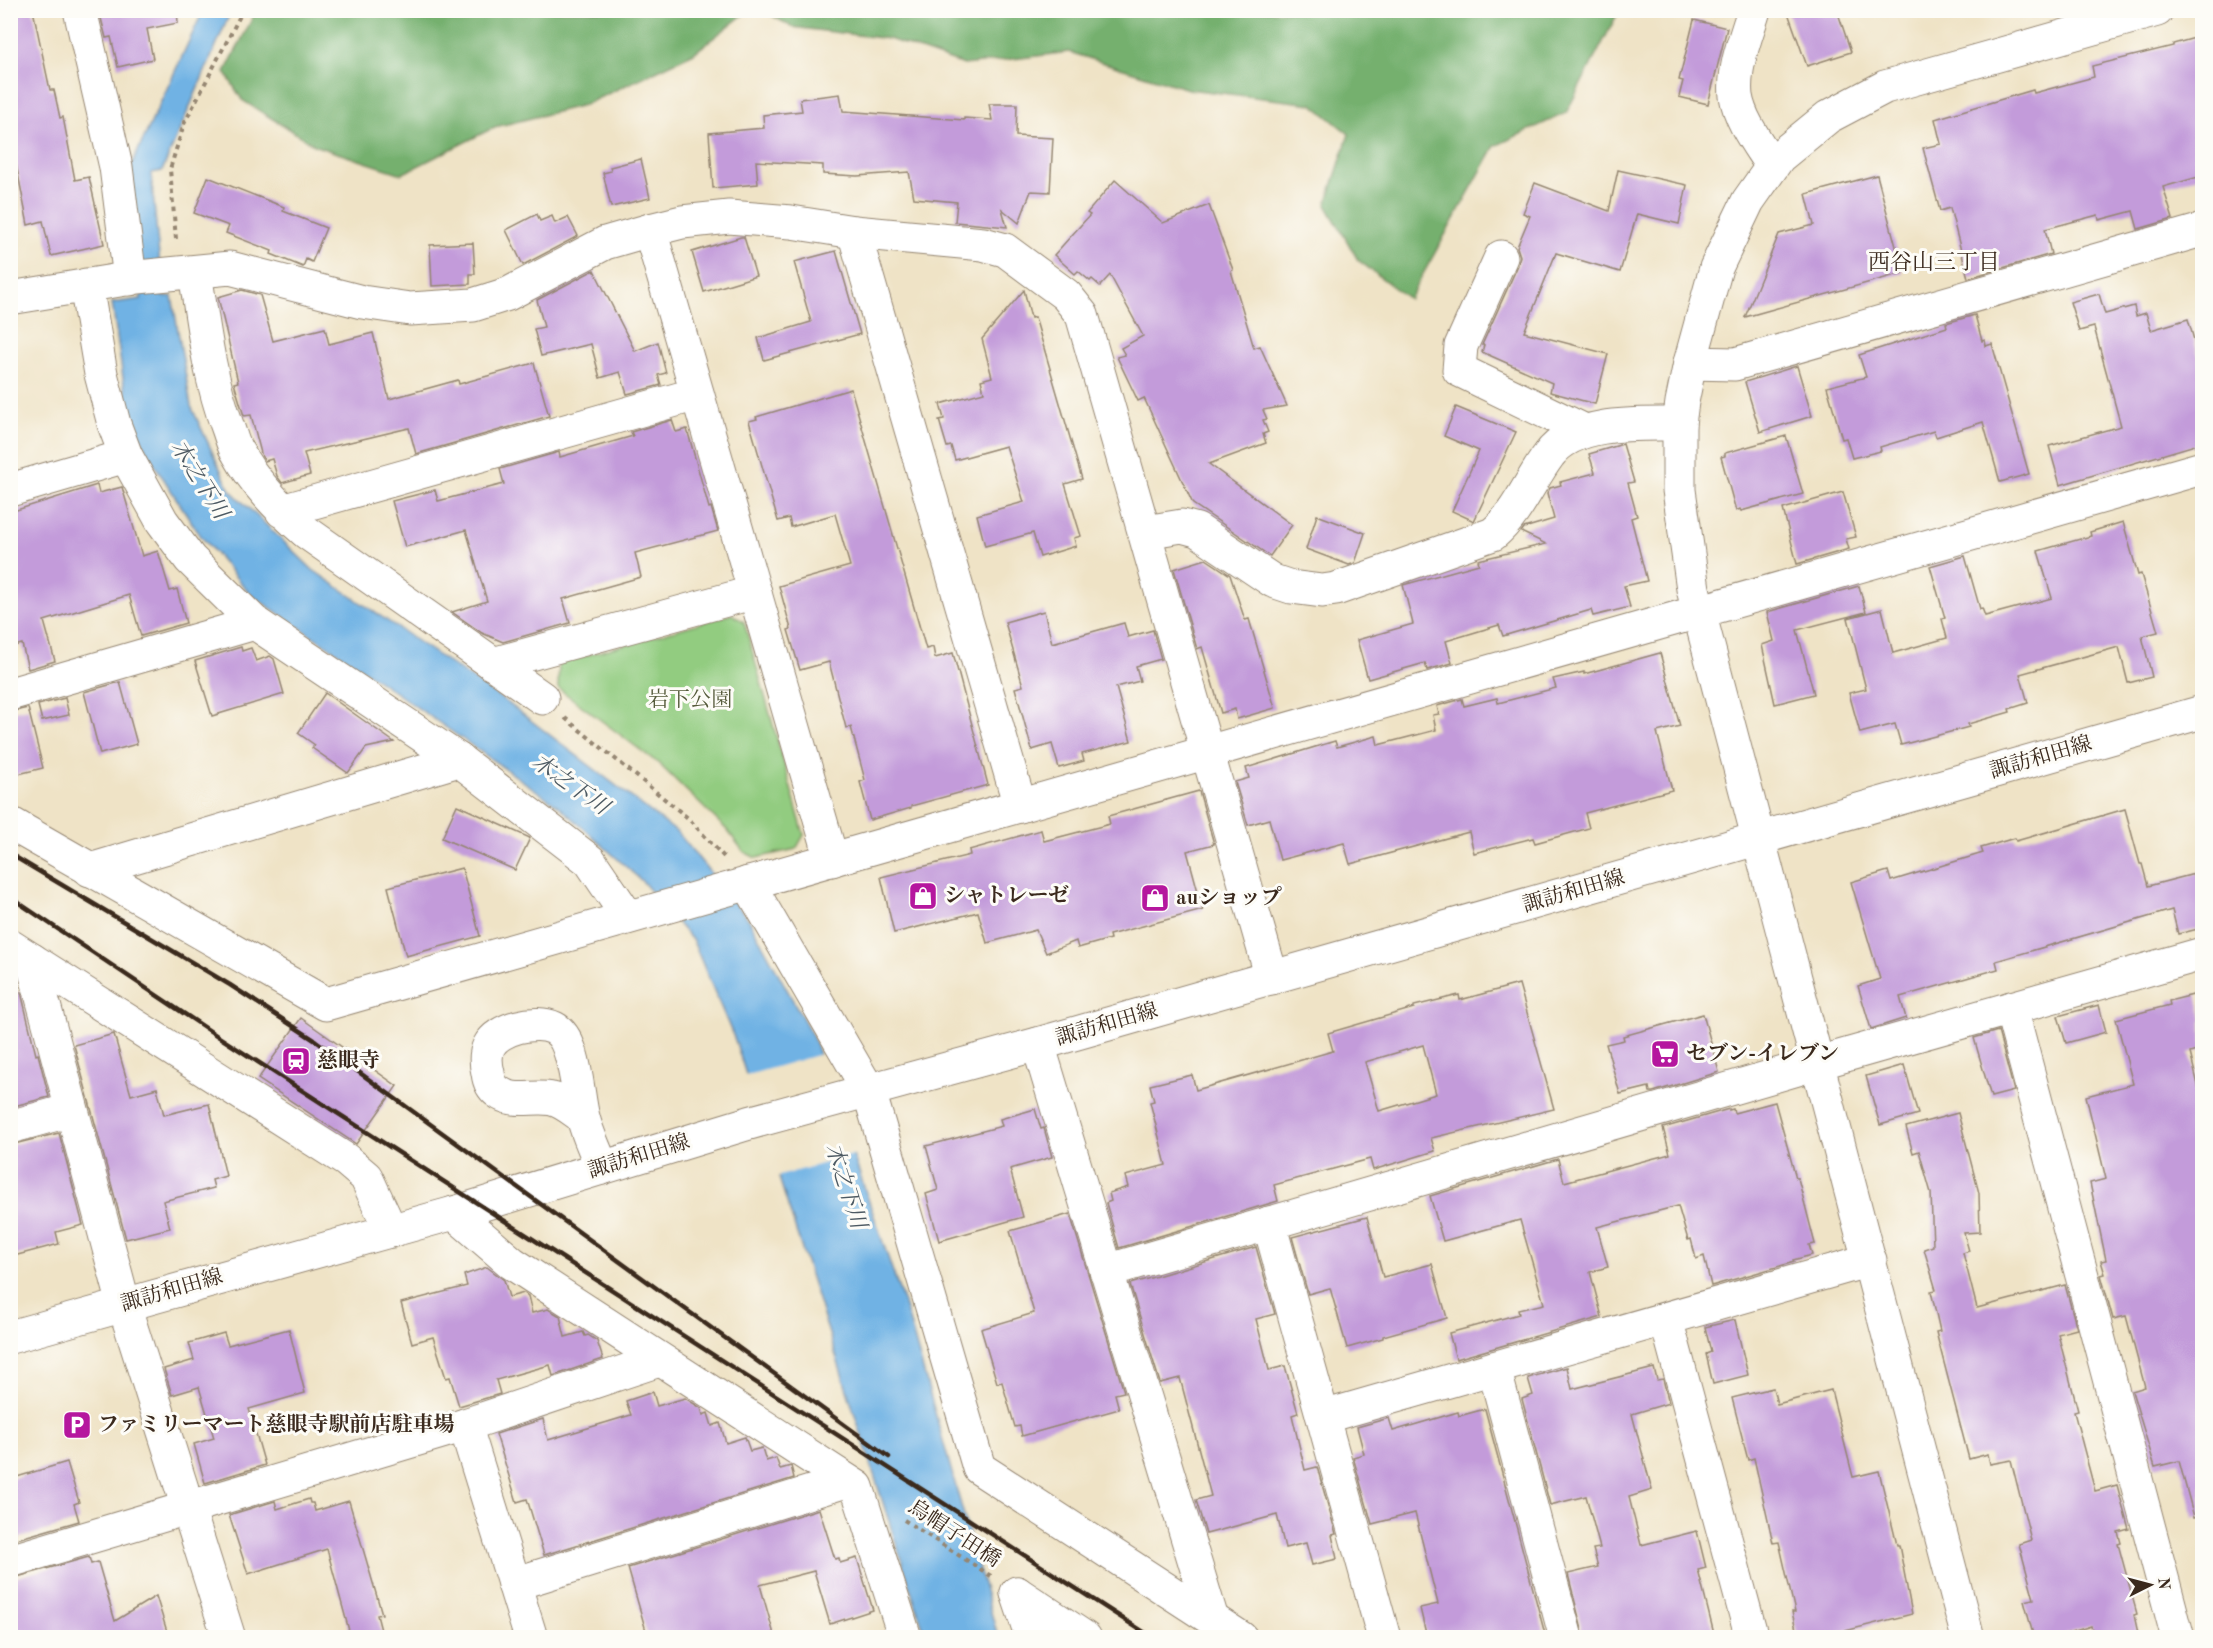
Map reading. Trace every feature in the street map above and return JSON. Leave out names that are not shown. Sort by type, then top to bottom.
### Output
[{"type":"street","points":[[80,10],[116,167],[134,278]]},
{"type":"street","points":[[1754,10],[1739,57],[1736,97],[1751,132],[1772,166]]},
{"type":"street","points":[[1968,1638],[1693,589],[1679,490],[1679,424],[1690,363],[1716,268],[1748,201],[1779,157],[1828,117],[1886,87],[2157,10]]},
{"type":"street","points":[[10,298],[134,278],[230,268],[362,302],[410,309],[472,305],[508,294],[605,243],[682,222],[729,218],[791,222],[854,232],[983,244],[1005,250],[1066,294],[1082,315],[1272,978]]},
{"type":"street","points":[[650,230],[832,860]]},
{"type":"street","points":[[1690,363],[1735,364],[2202,231]]},
{"type":"street","points":[[854,232],[1020,806]]},
{"type":"street","points":[[1501,257],[1461,346],[1459,370],[1583,430]]},
{"type":"street","points":[[187,272],[223,415],[237,452],[261,487],[282,511],[306,532],[542,698]]},
{"type":"street","points":[[86,285],[101,374],[114,423],[126,456],[162,521],[190,559],[255,623],[459,760],[590,861],[636,915]]},
{"type":"street","points":[[282,511],[697,394]]},
{"type":"street","points":[[1145,532],[1182,526],[1197,530],[1273,581],[1307,590],[1336,589],[1493,534],[1511,513],[1549,454],[1562,441],[1583,430],[1640,424],[1679,424]]},
{"type":"street","points":[[10,490],[126,456]]},
{"type":"street","points":[[10,823],[326,1004],[2202,468]]},
{"type":"street","points":[[493,664],[755,592]]},
{"type":"street","points":[[10,694],[255,623]]},
{"type":"street","name":"諏訪和田線","points":[[10,1337],[454,1213],[748,1123],[1272,978],[2202,712]]},
{"type":"street","points":[[90,870],[459,760]]},
{"type":"street","points":[[740,885],[859,1094],[979,1468],[1241,1638]]},
{"type":"street","points":[[21,953],[71,1110],[124,1305],[229,1638]]},
{"type":"street","points":[[21,953],[346,1160],[366,1177],[391,1231]]},
{"type":"street","points":[[1106,1271],[1818,1063],[2202,954]]},
{"type":"street","points":[[2011,1008],[2178,1638]]},
{"type":"street","points":[[1038,1044],[1212,1619]]},
{"type":"street","points":[[10,1127],[71,1110]]},
{"type":"street","points":[[583,1117],[602,1168]]},
{"type":"street","points":[[454,1213],[512,1263],[856,1487],[905,1638]]},
{"type":"street","points":[[1269,1223],[1384,1638]]},
{"type":"street","points":[[1323,1417],[1870,1260]]},
{"type":"street","points":[[1666,1319],[1752,1638]]},
{"type":"street","points":[[10,1561],[465,1425],[659,1360]]},
{"type":"street","points":[[1494,1368],[1566,1638]]},
{"type":"street","points":[[465,1425],[531,1638]]},
{"type":"street","points":[[514,1584],[846,1481]]},
{"type":"street","points":[[1017,1593],[1032,1638]]},
{"type":"street","points":[[1017,1593],[1085,1638]]},
{"type":"path","points":[[187,272],[176,240],[170,169],[184,124],[243,10]]},
{"type":"path","points":[[542,698],[688,818],[740,885]]},
{"type":"path","name":"烏帽子田橋","points":[[903,1519],[1017,1593]]},
{"type":"green space","points":[[256,10],[748,11],[694,53],[584,105],[495,127],[402,174],[316,146],[242,100],[225,72]]},
{"type":"green space","points":[[764,11],[1619,11],[1566,113],[1495,146],[1409,299],[1358,260],[1326,205],[1349,134],[1312,104],[1188,89],[1069,52],[964,65],[889,39],[792,27]]},
{"type":"green space","name":"岩下公園","points":[[732,614],[744,622],[804,835],[796,849],[756,858],[744,852],[727,830],[659,764],[558,688],[559,663]]},
{"type":"water","name":"木之下川","points":[[203,11],[231,11],[162,171],[151,173],[163,297],[172,296],[191,406],[230,490],[313,570],[508,703],[678,833],[749,920],[813,1037],[908,1316],[998,1637],[926,1637],[735,1040],[693,941],[643,882],[560,807],[251,595],[200,535],[150,458],[128,412],[112,303],[141,299],[131,166]]},
{"type":"pier","points":[[821,1054],[856,1154],[776,1177],[744,1076]]},
{"type":"building","points":[[10,10],[33,10],[50,90],[54,90],[60,118],[63,117],[75,180],[89,177],[104,244],[51,256],[43,221],[28,225],[10,133]]},
{"type":"building","points":[[99,10],[177,10],[178,23],[147,29],[153,59],[118,67],[111,37],[106,38]]},
{"type":"building","points":[[1787,10],[1837,10],[1851,52],[1807,66]]},
{"type":"building","points":[[1694,20],[1727,28],[1708,104],[1679,97],[1683,81],[1679,80]]},
{"type":"building","points":[[2202,36],[2202,176],[2163,187],[2173,219],[2138,229],[2133,211],[2099,220],[2098,215],[2045,229],[2051,254],[1968,278],[1950,208],[1940,211],[1923,148],[1941,144],[1935,119],[2033,90],[2034,93],[2094,77],[2092,66],[2173,46],[2173,44]]},
{"type":"building","points":[[840,94],[843,111],[964,120],[964,118],[992,120],[989,104],[1017,104],[1016,136],[1053,138],[1050,192],[1031,191],[1019,223],[1002,209],[1007,227],[955,222],[957,202],[914,198],[909,172],[857,176],[823,174],[823,165],[756,161],[758,184],[713,188],[709,133],[764,128],[763,115],[802,111],[800,99]]},
{"type":"building","points":[[641,159],[650,198],[611,207],[603,173],[611,171],[610,167]]},
{"type":"building","points":[[1618,170],[1687,185],[1679,224],[1637,214],[1620,272],[1556,253],[1524,332],[1608,354],[1595,404],[1550,392],[1552,383],[1482,352],[1484,345],[1482,345],[1518,265],[1520,256],[1517,247],[1530,216],[1523,213],[1535,183],[1609,211]]},
{"type":"building","points":[[1877,175],[1903,273],[1745,317],[1779,234],[1814,225],[1806,194]]},
{"type":"building","points":[[208,177],[284,207],[283,211],[326,228],[312,262],[306,259],[303,267],[271,254],[272,251],[226,233],[229,226],[194,213]]},
{"type":"building","points":[[1115,180],[1163,223],[1209,205],[1233,270],[1231,271],[1254,348],[1260,346],[1287,406],[1263,410],[1267,419],[1263,420],[1268,432],[1263,434],[1266,443],[1209,464],[1292,525],[1270,556],[1193,504],[1144,398],[1138,401],[1117,357],[1125,355],[1121,348],[1143,336],[1110,275],[1100,286],[1078,271],[1075,274],[1054,255],[1090,215],[1087,213]]},
{"type":"building","points":[[537,214],[540,221],[552,216],[555,223],[568,217],[578,236],[523,265],[506,230]]},
{"type":"building","points":[[744,237],[756,276],[704,292],[692,252]]},
{"type":"building","points":[[473,243],[475,274],[470,274],[470,284],[432,286],[430,245]]},
{"type":"building","points":[[836,251],[860,334],[764,360],[758,338],[811,322],[794,262]]},
{"type":"building","points":[[594,270],[635,351],[658,342],[666,373],[658,375],[661,385],[627,394],[620,372],[600,378],[591,344],[541,356],[534,329],[544,327],[537,300]]},
{"type":"building","points":[[242,290],[260,295],[273,341],[325,328],[329,344],[373,333],[389,399],[458,380],[459,384],[534,363],[549,416],[416,454],[409,428],[304,453],[310,475],[282,483],[277,476],[272,459],[265,461],[262,457],[251,415],[244,416],[234,383],[238,382],[218,297]]},
{"type":"building","points":[[1024,290],[1031,318],[1035,317],[1082,479],[1065,484],[1081,536],[1074,538],[1076,546],[1040,557],[1033,533],[985,546],[977,515],[1024,502],[1006,446],[955,460],[951,446],[947,447],[939,420],[944,419],[940,404],[984,392],[981,380],[992,377],[982,339]]},
{"type":"building","points":[[2099,294],[2105,314],[2134,306],[2136,316],[2146,313],[2151,330],[2188,319],[2202,368],[2202,443],[2060,485],[2049,446],[2121,426],[2094,327],[2079,331],[2070,302]]},
{"type":"building","points":[[1975,315],[1982,341],[1985,340],[1986,346],[1992,344],[2029,474],[2000,482],[1983,422],[1936,437],[1934,431],[1880,447],[1881,451],[1852,458],[1846,438],[1842,439],[1827,387],[1866,377],[1859,355],[1947,327],[1946,323]]},
{"type":"building","points":[[1797,366],[1812,416],[1760,432],[1745,382]]},
{"type":"building","points":[[851,389],[926,649],[933,647],[935,658],[953,653],[988,785],[870,820],[860,782],[865,780],[851,727],[846,728],[829,662],[800,670],[788,630],[791,629],[779,586],[850,566],[835,514],[791,527],[789,518],[778,521],[749,421]]},
{"type":"building","points":[[1456,407],[1516,432],[1474,521],[1452,511],[1479,451],[1444,436]]},
{"type":"building","points":[[672,420],[676,432],[687,429],[709,508],[711,507],[718,531],[635,553],[641,577],[563,599],[570,623],[503,642],[482,633],[452,612],[487,601],[466,530],[405,547],[392,501],[435,490],[438,501],[504,484],[500,469],[559,452],[560,457],[633,436],[631,432]]},
{"type":"building","points":[[1786,436],[1803,494],[1736,511],[1721,457],[1725,456],[1725,453]]},
{"type":"building","points":[[1623,444],[1634,482],[1628,483],[1637,516],[1631,518],[1647,581],[1624,586],[1630,607],[1593,616],[1591,610],[1503,636],[1499,625],[1446,641],[1452,663],[1427,670],[1425,663],[1368,679],[1357,640],[1413,624],[1403,585],[1479,564],[1478,560],[1546,544],[1521,532],[1524,528],[1554,519],[1547,493],[1550,488],[1561,485],[1560,482],[1595,473],[1589,454]]},
{"type":"building","points":[[97,485],[99,493],[122,487],[142,556],[158,551],[170,591],[177,589],[186,623],[141,636],[129,595],[44,621],[55,661],[28,669],[22,644],[10,647],[10,512]]},
{"type":"building","points":[[1843,492],[1856,537],[1846,539],[1849,549],[1797,564],[1783,509]]},
{"type":"building","points":[[1317,515],[1365,533],[1355,563],[1349,565],[1306,549]]},
{"type":"building","points":[[2123,522],[2158,632],[2142,636],[2152,677],[2128,683],[2119,647],[2020,674],[2028,703],[2009,709],[2010,712],[1968,724],[1969,727],[1901,745],[1895,724],[1860,733],[1849,693],[1866,689],[1848,618],[1882,609],[1893,653],[1947,638],[1942,619],[1945,618],[1930,566],[1965,556],[1980,609],[1982,608],[1985,616],[2052,598],[2038,551],[2091,536],[2090,532]]},
{"type":"building","points":[[1206,559],[1230,575],[1245,620],[1249,619],[1275,708],[1237,719],[1235,709],[1221,713],[1202,647],[1197,649],[1174,569]]},
{"type":"building","points":[[1859,586],[1866,612],[1797,630],[1814,694],[1775,704],[1762,645],[1774,641],[1767,612]]},
{"type":"building","points":[[1044,611],[1052,643],[1124,623],[1128,637],[1153,630],[1161,659],[1136,666],[1140,681],[1116,687],[1131,741],[1082,754],[1084,761],[1059,768],[1052,744],[1032,750],[1015,688],[1023,686],[1005,622]]},
{"type":"building","points":[[241,647],[242,651],[251,648],[256,661],[270,656],[274,659],[284,694],[212,716],[195,661]]},
{"type":"building","points":[[1660,653],[1680,726],[1657,732],[1672,790],[1585,813],[1589,828],[1535,843],[1533,838],[1474,853],[1469,832],[1350,864],[1344,843],[1280,860],[1269,819],[1248,825],[1235,782],[1249,778],[1246,768],[1335,741],[1337,747],[1376,736],[1378,745],[1436,730],[1433,715],[1439,714],[1437,706],[1462,699],[1464,706],[1497,698],[1498,703],[1556,688],[1553,679],[1584,672],[1584,674]]},
{"type":"building","points":[[120,682],[137,744],[100,754],[84,692]]},
{"type":"building","points":[[325,693],[394,742],[366,748],[348,773],[312,748],[315,745],[298,733]]},
{"type":"building","points":[[65,698],[69,715],[42,721],[38,705]]},
{"type":"building","points":[[28,708],[43,768],[10,776],[10,712]]},
{"type":"building","points":[[1199,791],[1214,844],[1187,851],[1203,910],[1109,935],[1110,939],[1078,948],[1076,941],[1046,953],[1036,930],[987,943],[978,912],[894,933],[881,877],[970,855],[969,850],[1041,830],[1044,841],[1110,824],[1108,816]]},
{"type":"building","points":[[457,805],[530,838],[515,870],[442,838]]},
{"type":"building","points":[[2125,809],[2148,886],[2202,872],[2202,928],[2178,934],[2172,910],[1996,961],[1998,969],[1900,997],[1906,1018],[1871,1029],[1858,986],[1880,979],[1851,882],[1888,871],[1891,881],[1983,853],[1981,848],[2015,838],[2016,841]]},
{"type":"building","points":[[462,868],[480,936],[406,956],[388,887]]},
{"type":"building","points":[[1519,984],[1554,1109],[1431,1138],[1435,1151],[1373,1170],[1370,1159],[1274,1185],[1278,1201],[1119,1248],[1106,1203],[1111,1201],[1109,1193],[1128,1187],[1125,1176],[1166,1165],[1150,1102],[1154,1101],[1150,1085],[1192,1075],[1196,1090],[1333,1051],[1328,1033],[1414,1008],[1414,1006],[1459,995],[1460,1000]],"holes":[[[1423,1045],[1436,1094],[1379,1111],[1365,1062]]]},
{"type":"building","points":[[21,992],[49,1097],[10,1107],[10,994]]},
{"type":"building","points":[[2197,994],[2202,1015],[2202,1049],[2190,1053],[2202,1101],[2202,1515],[2194,1517],[2179,1461],[2155,1467],[2132,1391],[2145,1387],[2126,1316],[2113,1319],[2101,1275],[2105,1274],[2101,1261],[2106,1260],[2090,1183],[2106,1179],[2086,1096],[2133,1084],[2116,1019],[2170,1005],[2169,1001]]},
{"type":"building","points":[[2099,1005],[2106,1032],[2066,1043],[2058,1016]]},
{"type":"building","points":[[1703,1014],[1719,1072],[1653,1092],[1650,1092],[1649,1087],[1620,1094],[1606,1044],[1624,1040],[1623,1036]]},
{"type":"building","points":[[301,1018],[397,1086],[356,1144],[258,1079]]},
{"type":"building","points":[[1998,1031],[2014,1091],[1991,1097],[1974,1038]]},
{"type":"building","points":[[114,1034],[131,1095],[157,1088],[164,1115],[209,1104],[226,1176],[212,1180],[214,1188],[163,1201],[170,1228],[126,1239],[74,1045]]},
{"type":"building","points":[[1904,1065],[1918,1114],[1880,1125],[1866,1076]]},
{"type":"building","points":[[1775,1102],[1815,1244],[1809,1245],[1812,1255],[1711,1286],[1704,1256],[1696,1259],[1678,1206],[1597,1227],[1608,1267],[1590,1272],[1602,1317],[1456,1359],[1449,1333],[1519,1314],[1518,1310],[1544,1304],[1520,1220],[1443,1241],[1430,1196],[1558,1159],[1564,1182],[1670,1154],[1663,1128],[1729,1109],[1733,1109],[1734,1113]]},
{"type":"building","points":[[1035,1109],[1041,1129],[1044,1128],[1052,1157],[1010,1169],[1023,1217],[939,1241],[926,1194],[938,1190],[926,1146],[1002,1126],[1000,1119]]},
{"type":"building","points":[[1958,1113],[1979,1193],[1980,1232],[1964,1233],[1969,1251],[1963,1253],[1977,1308],[2065,1285],[2077,1329],[2058,1334],[2078,1411],[2074,1412],[2095,1491],[2117,1485],[2129,1529],[2118,1532],[2121,1543],[2118,1544],[2137,1614],[2134,1615],[2139,1638],[2094,1638],[2091,1626],[2053,1638],[2034,1638],[2024,1601],[2034,1599],[2019,1544],[2031,1540],[2011,1460],[1990,1464],[1988,1454],[1969,1459],[1936,1332],[1940,1331],[1931,1291],[1936,1290],[1924,1249],[1933,1246],[1931,1193],[1919,1151],[1913,1153],[1906,1127]]},
{"type":"building","points":[[59,1133],[83,1225],[56,1232],[59,1244],[10,1257],[10,1145]]},
{"type":"building","points":[[1070,1214],[1124,1392],[1115,1394],[1119,1409],[1022,1436],[1020,1426],[1015,1427],[1002,1382],[997,1383],[981,1329],[1034,1313],[1010,1231]]},
{"type":"building","points":[[1367,1217],[1383,1277],[1432,1264],[1447,1318],[1347,1348],[1330,1288],[1308,1294],[1292,1237]]},
{"type":"building","points":[[1256,1247],[1275,1314],[1256,1319],[1269,1370],[1285,1366],[1298,1413],[1292,1415],[1305,1470],[1317,1467],[1336,1534],[1332,1535],[1337,1559],[1312,1565],[1306,1543],[1285,1548],[1277,1515],[1206,1534],[1196,1500],[1211,1496],[1180,1378],[1160,1383],[1130,1284]]},
{"type":"building","points":[[487,1267],[504,1280],[509,1297],[524,1293],[528,1296],[532,1313],[548,1309],[560,1316],[565,1337],[583,1332],[585,1336],[588,1335],[597,1341],[603,1359],[553,1376],[550,1365],[496,1380],[500,1394],[459,1406],[450,1377],[446,1378],[433,1337],[412,1343],[401,1303],[467,1286],[464,1275]]},
{"type":"building","points":[[1735,1320],[1748,1375],[1713,1384],[1706,1354],[1711,1352],[1705,1327]]},
{"type":"building","points":[[289,1329],[305,1393],[249,1409],[265,1465],[205,1483],[194,1444],[214,1438],[199,1387],[172,1395],[164,1369],[194,1360],[189,1343],[224,1333],[228,1345]]},
{"type":"building","points":[[1567,1367],[1572,1389],[1654,1368],[1657,1380],[1663,1379],[1669,1403],[1632,1414],[1652,1490],[1629,1497],[1641,1545],[1697,1531],[1706,1568],[1698,1570],[1715,1638],[1584,1638],[1568,1574],[1598,1567],[1593,1549],[1600,1548],[1586,1496],[1550,1505],[1522,1399],[1533,1395],[1528,1378]]},
{"type":"building","points":[[1773,1388],[1777,1404],[1831,1390],[1853,1477],[1879,1471],[1897,1545],[1899,1545],[1912,1614],[1837,1633],[1838,1638],[1798,1638],[1792,1612],[1795,1612],[1779,1542],[1773,1543],[1754,1458],[1748,1460],[1732,1398]]},
{"type":"building","points":[[653,1392],[657,1406],[685,1398],[701,1408],[703,1415],[708,1413],[712,1426],[720,1423],[726,1443],[745,1437],[750,1451],[762,1448],[766,1461],[776,1458],[780,1469],[791,1466],[794,1478],[544,1555],[527,1499],[517,1502],[496,1434],[543,1419],[548,1440],[631,1415],[626,1401]]},
{"type":"building","points":[[1485,1409],[1546,1638],[1427,1638],[1420,1608],[1438,1604],[1415,1513],[1372,1524],[1353,1457],[1364,1454],[1357,1427],[1389,1418],[1393,1431],[1458,1412],[1459,1416]]},
{"type":"building","points":[[67,1462],[79,1502],[74,1504],[79,1521],[10,1541],[10,1479]]},
{"type":"building","points":[[309,1499],[315,1511],[349,1501],[382,1614],[377,1615],[383,1638],[351,1638],[327,1549],[248,1574],[229,1515],[275,1501],[277,1509]]},
{"type":"building","points":[[819,1509],[835,1559],[839,1558],[840,1563],[857,1558],[873,1610],[830,1624],[814,1571],[760,1585],[775,1638],[648,1638],[628,1568]]},
{"type":"building","points":[[89,1557],[91,1564],[98,1562],[115,1621],[156,1596],[169,1638],[10,1638],[10,1579]]},
{"type":"railway","points":[[10,854],[230,985],[316,1041],[889,1457]]},
{"type":"railway","points":[[10,897],[219,1037],[1153,1638]]},
{"type":"place","name":"シャトレーゼ","points":[[923,896]]},
{"type":"place","name":"auショップ","points":[[1155,898]]},
{"type":"place","name":"セブン-イレブン","points":[[1665,1054]]},
{"type":"place","name":"慈眼寺","points":[[296,1061]]},
{"type":"place","name":"ファミリーマート慈眼寺駅前店駐車場","points":[[77,1425]]},
{"type":"district","name":"西谷山三丁目","points":[[1934,263]]}]
